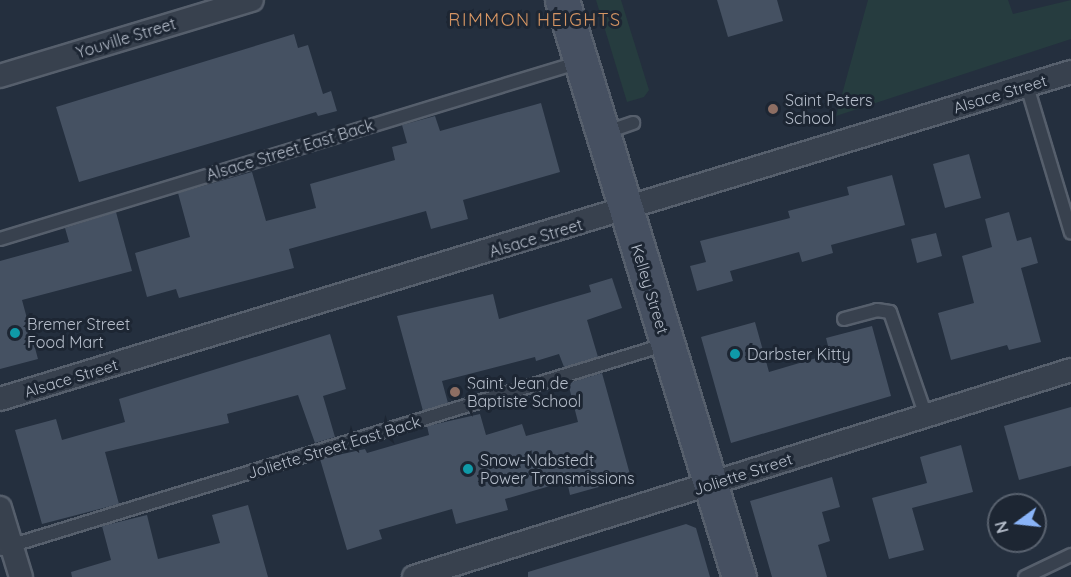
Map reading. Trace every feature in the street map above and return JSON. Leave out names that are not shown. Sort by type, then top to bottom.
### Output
[{"type":"street","name":"Youville Street","points":[[0,76],[252,0]]},
{"type":"street","name":"Kelley Street","points":[[562,0],[581,62],[618,128],[627,211],[739,577]]},
{"type":"street","name":"Alsace Street","points":[[0,399],[627,211],[1071,72]]},
{"type":"street","name":"Joliette Street","points":[[414,577],[1071,370]]},
{"type":"street","points":[[0,508],[6,547],[21,577]]},
{"type":"lane","name":"Alsace Street East Back","points":[[0,239],[581,62]]},
{"type":"lane","points":[[1027,86],[1071,234]]},
{"type":"lane","points":[[844,319],[877,310],[890,312],[926,416]]},
{"type":"lane","name":"Joliette Street East Back","points":[[6,547],[667,344]]},
{"type":"lane","points":[[1024,577],[1071,555]]},
{"type":"green space","points":[[596,0],[621,0],[649,90],[644,97],[627,102]]},
{"type":"green space","points":[[868,0],[1008,0],[1013,14],[1071,0],[1071,39],[836,116]]},
{"type":"building","points":[[717,0],[777,0],[783,21],[728,37]]},
{"type":"building","points":[[294,34],[298,48],[308,45],[323,94],[331,91],[337,111],[318,116],[316,112],[79,182],[56,107]]},
{"type":"building","points":[[541,103],[560,172],[463,200],[468,219],[431,229],[426,211],[289,249],[294,268],[179,298],[176,289],[147,297],[135,253],[190,237],[178,193],[252,172],[266,221],[316,208],[310,184],[395,160],[392,147],[407,143],[402,125],[435,116],[440,131]]},
{"type":"building","points":[[969,154],[981,198],[945,208],[933,164]]},
{"type":"building","points":[[892,175],[905,225],[831,245],[833,253],[802,262],[799,252],[730,271],[733,281],[697,291],[690,266],[706,262],[700,241],[790,218],[788,211],[849,195],[847,187]]},
{"type":"building","points":[[116,212],[132,271],[22,300],[38,359],[0,369],[0,261],[69,242],[65,228]]},
{"type":"building","points":[[1009,212],[1017,241],[1031,237],[1038,263],[1021,268],[1041,342],[1009,350],[1007,345],[951,360],[938,313],[974,303],[962,256],[992,247],[985,219]]},
{"type":"building","points":[[936,233],[942,256],[917,263],[911,239]]},
{"type":"building","points":[[612,278],[622,308],[587,320],[598,357],[564,367],[559,354],[536,361],[535,357],[442,381],[448,403],[423,411],[397,316],[493,294],[499,319],[591,292],[589,285]]},
{"type":"building","points":[[755,322],[769,372],[830,354],[826,338],[872,326],[891,396],[731,443],[701,337]]},
{"type":"building","points":[[330,334],[346,389],[323,396],[335,437],[315,443],[298,395],[227,414],[229,423],[105,452],[119,504],[42,524],[15,430],[56,419],[62,440],[125,422],[119,399]]},
{"type":"building","points":[[602,373],[631,478],[570,495],[567,481],[505,499],[508,510],[456,524],[452,509],[379,530],[382,539],[347,550],[320,459],[365,449],[367,453],[429,435],[427,426],[480,414],[486,435],[522,424],[526,436],[578,422],[568,383]]},
{"type":"building","points":[[1071,407],[1071,466],[1019,480],[1004,426]]},
{"type":"building","points":[[961,445],[973,492],[912,508],[924,550],[889,559],[872,498],[927,483],[920,457]]},
{"type":"building","points":[[832,477],[840,507],[822,512],[830,541],[818,545],[827,577],[772,577],[750,501]]},
{"type":"building","points":[[248,505],[268,577],[72,577],[71,572],[111,560],[102,526],[147,515],[158,559],[220,543],[212,515]]},
{"type":"building","points":[[686,524],[696,528],[710,577],[528,577],[528,572]]},
{"type":"place","name":"Saint Peters School","points":[[773,109]]},
{"type":"place","name":"Bremer Street Food Mart","points":[[15,333]]},
{"type":"place","name":"Darbster Kitty","points":[[735,354]]},
{"type":"place","name":"Saint Jean de Baptiste School","points":[[455,392]]},
{"type":"place","name":"Snow-Nabstedt Power Transmissions","points":[[468,469]]},
{"type":"district","name":"RIMMON HEIGHTS","points":[[535,20]]}]
